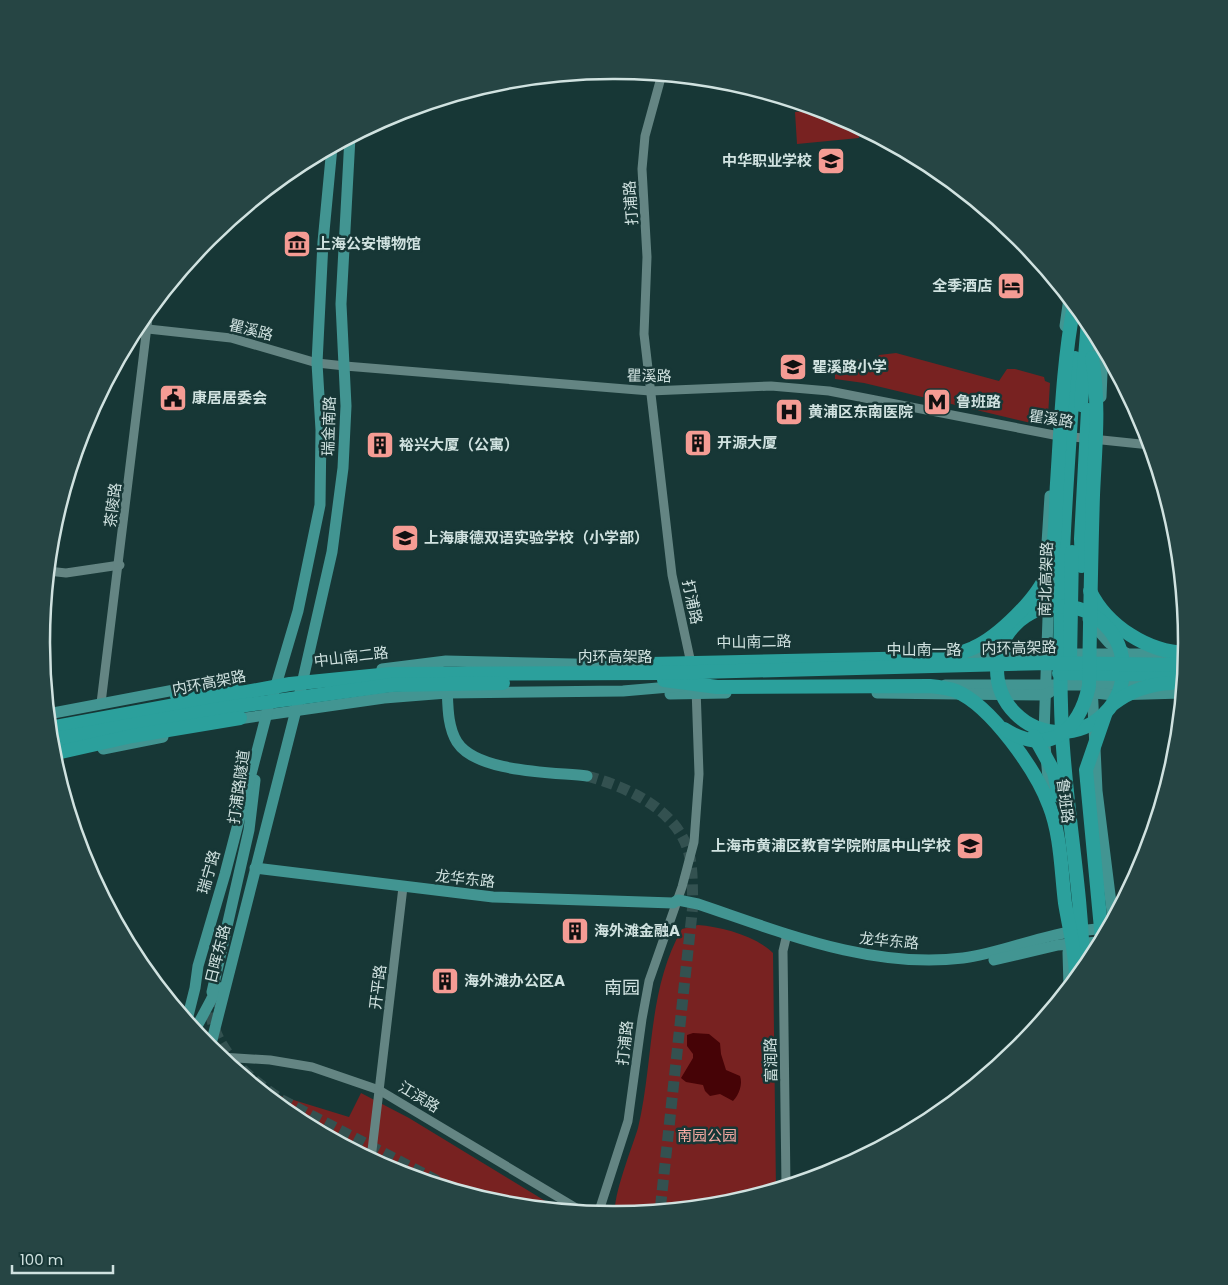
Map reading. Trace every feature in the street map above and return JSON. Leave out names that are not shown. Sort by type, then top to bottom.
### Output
[{"type":"highway","points":[[1073,316],[1064,379],[1052,552],[1047,573],[1036,594],[1020,620],[1005,638],[997,661],[997,676],[1005,701],[1042,746],[1057,782],[1077,964]]},
{"type":"highway","name":"南北高架路","points":[[1077,321],[1060,632],[1063,742],[1078,963]]},
{"type":"highway","name":"南北高架路","points":[[1087,336],[1073,536],[1070,641],[1072,732],[1092,942]]},
{"type":"highway","points":[[1092,344],[1081,538],[1083,571],[1101,622]]},
{"type":"highway","points":[[998,725],[1027,740],[1045,741],[1068,730],[1086,700],[1089,686],[1092,525],[1097,434],[1097,386],[1092,358]]},
{"type":"highway","points":[[991,636],[1036,594]]},
{"type":"highway","points":[[1092,595],[1122,629],[1150,646]]},
{"type":"highway","points":[[539,673],[673,663],[925,658],[963,652],[974,648],[991,636],[1048,607],[1064,606],[1086,612],[1101,622],[1114,636],[1121,654],[1123,674],[1120,689],[1109,708],[1086,770],[1101,927]]},
{"type":"highway","points":[[1114,636],[1178,653]]},
{"type":"highway","name":"内环高架路","points":[[57,728],[290,684],[390,674],[816,670],[1049,663],[1177,663]]},
{"type":"highway","name":"内环高架路","points":[[59,739],[225,708],[391,685],[1049,673],[1177,675]]},
{"type":"highway","points":[[664,680],[717,687],[904,685],[944,688],[956,691],[970,700],[998,725],[1038,780],[1050,806],[1058,843],[1077,964]]},
{"type":"highway","points":[[1017,714],[1040,728],[1063,732],[1090,724],[1124,696],[1147,686],[1177,684]]},
{"type":"highway","points":[[56,720],[204,690],[243,687]]},
{"type":"highway","points":[[61,752],[240,718]]},
{"type":"main road","name":"瑞金南路","points":[[296,710],[332,552],[343,468],[345,366],[341,304],[350,145]]},
{"type":"main road","name":"瑞金南路","points":[[266,715],[279,680],[298,611],[320,505],[321,430],[317,363],[323,242],[331,154]]},
{"type":"main road","points":[[1060,435],[1068,309]]},
{"type":"main road","points":[[1074,316],[1045,592],[1048,618],[1047,640],[1053,660],[1072,678],[1089,687],[1113,695],[1175,693]]},
{"type":"main road","points":[[1094,348],[1095,439]]},
{"type":"main road","points":[[1103,362],[1087,502],[1086,616],[1090,656],[1089,687],[1096,791],[1111,909]]},
{"type":"main road","points":[[1087,577],[1098,600],[1139,642],[1158,651],[1171,654]]},
{"type":"main road","points":[[1086,616],[1108,643],[1130,654]]},
{"type":"main road","name":"中山南二路","points":[[57,728],[279,680],[446,661],[692,667],[706,658],[868,654],[1025,655],[1053,660],[1090,656]]},
{"type":"main road","points":[[1090,656],[1178,654]]},
{"type":"main road","points":[[982,665],[1025,655]]},
{"type":"main road","points":[[1090,656],[1110,661],[1177,663]]},
{"type":"main road","name":"中山南一路","points":[[692,667],[982,665],[1053,660]]},
{"type":"main road","name":"鲁班路","points":[[1053,660],[1045,689],[1047,775],[1067,938],[1069,976]]},
{"type":"main road","points":[[446,661],[447,693],[452,730],[458,743],[473,757],[491,765],[587,776]]},
{"type":"main road","name":"中山南二路","points":[[55,713],[223,681],[243,687]]},
{"type":"main road","points":[[60,745],[384,698],[447,693],[623,691],[654,694],[696,690],[973,684],[1051,691],[1089,687],[1177,683]]},
{"type":"main road","points":[[973,684],[1014,695]]},
{"type":"main road","points":[[696,690],[1014,695],[1045,689]]},
{"type":"main road","name":"日晖东路","points":[[212,1038],[296,710]]},
{"type":"main road","points":[[262,732],[266,715]]},
{"type":"main road","points":[[62,757],[171,736],[240,718]]},
{"type":"main road","name":"瑞宁路","points":[[188,1012],[195,988],[198,966],[225,874],[262,732]]},
{"type":"main road","name":"打浦路隧道","points":[[212,992],[249,830],[262,732]]},
{"type":"main road","name":"日晖东路","points":[[198,1022],[217,989],[246,876],[255,868]]},
{"type":"main road","name":"龙华东路","points":[[255,868],[493,897],[698,904],[786,937],[865,955],[935,960],[988,954],[1099,930]]},
{"type":"main road","name":"龙华东路","points":[[1067,938],[1092,941]]},
{"type":"main road","name":"日晖东路","points":[[195,988],[196,1020]]},
{"type":"street","name":"打浦路","points":[[601,1206],[628,1121],[645,1001],[656,959],[694,842],[700,774],[696,690],[672,575],[644,334],[647,257],[642,169],[645,136],[660,81]]},
{"type":"street","name":"茶陵路","points":[[101,703],[120,565],[148,325]]},
{"type":"street","name":"瞿溪路","points":[[148,329],[231,338],[317,363],[345,366],[650,391],[771,386],[829,391],[1060,435],[1142,444]]},
{"type":"street","points":[[55,572],[66,573],[120,565]]},
{"type":"street","name":"开平路","points":[[372,1151],[403,887]]},
{"type":"street","name":"富润路","points":[[786,937],[786,1180]]},
{"type":"street","name":"江滨路","points":[[232,1058],[270,1060],[312,1067],[379,1090],[571,1205]]},
{"type":"green space","points":[[804,111],[830,121],[859,135],[859,138],[797,144],[795,112]]},
{"type":"green space","points":[[896,353],[999,381],[1007,369],[1015,369],[1044,377],[1045,381],[1050,383],[1048,416],[1043,423],[1031,423],[864,383],[835,379],[835,369],[842,360],[851,359],[876,362],[879,355]]},
{"type":"green space","name":"南园公园","points":[[698,925],[738,933],[766,947],[773,953],[776,1182],[724,1196],[688,1202],[615,1206],[623,1173],[638,1128],[647,1078],[657,1001],[671,952],[682,929]]},
{"type":"green space","points":[[361,1093],[409,1118],[548,1203],[504,1196],[468,1187],[398,1164],[332,1131],[279,1095],[349,1117]]},
{"type":"shaded area","points":[[693,1033],[709,1034],[720,1043],[726,1070],[740,1076],[740,1089],[733,1101],[720,1094],[710,1096],[705,1091],[703,1085],[686,1082],[681,1078],[693,1058],[693,1054],[687,1046],[687,1035]]},
{"type":"tunnel","points":[[587,776],[635,794],[664,814],[685,841],[690,858],[693,904],[661,1204]]},
{"type":"tunnel","points":[[212,996],[213,1024],[230,1055]]},
{"type":"tunnel","points":[[295,1107],[423,1173]]},
{"type":"place","name":"中华职业学校","points":[[831,161]]},
{"type":"place","name":"上海公安博物馆","points":[[297,244]]},
{"type":"place","name":"全季酒店","points":[[1011,286]]},
{"type":"place","name":"瞿溪路小学","points":[[793,367]]},
{"type":"place","name":"康居居委会","points":[[173,398]]},
{"type":"place","name":"鲁班路","points":[[937,402]]},
{"type":"place","name":"黄浦区东南医院","points":[[789,412]]},
{"type":"place","name":"开源大厦","points":[[698,443]]},
{"type":"place","name":"裕兴大厦（公寓）","points":[[380,445]]},
{"type":"place","name":"上海康德双语实验学校（小学部）","points":[[405,538]]},
{"type":"place","name":"上海市黄浦区教育学院附属中山学校","points":[[970,846]]},
{"type":"place","name":"海外滩金融A","points":[[575,931]]},
{"type":"place","name":"海外滩办公区A","points":[[445,981]]},
{"type":"district","name":"南园","points":[[622,988]]}]
